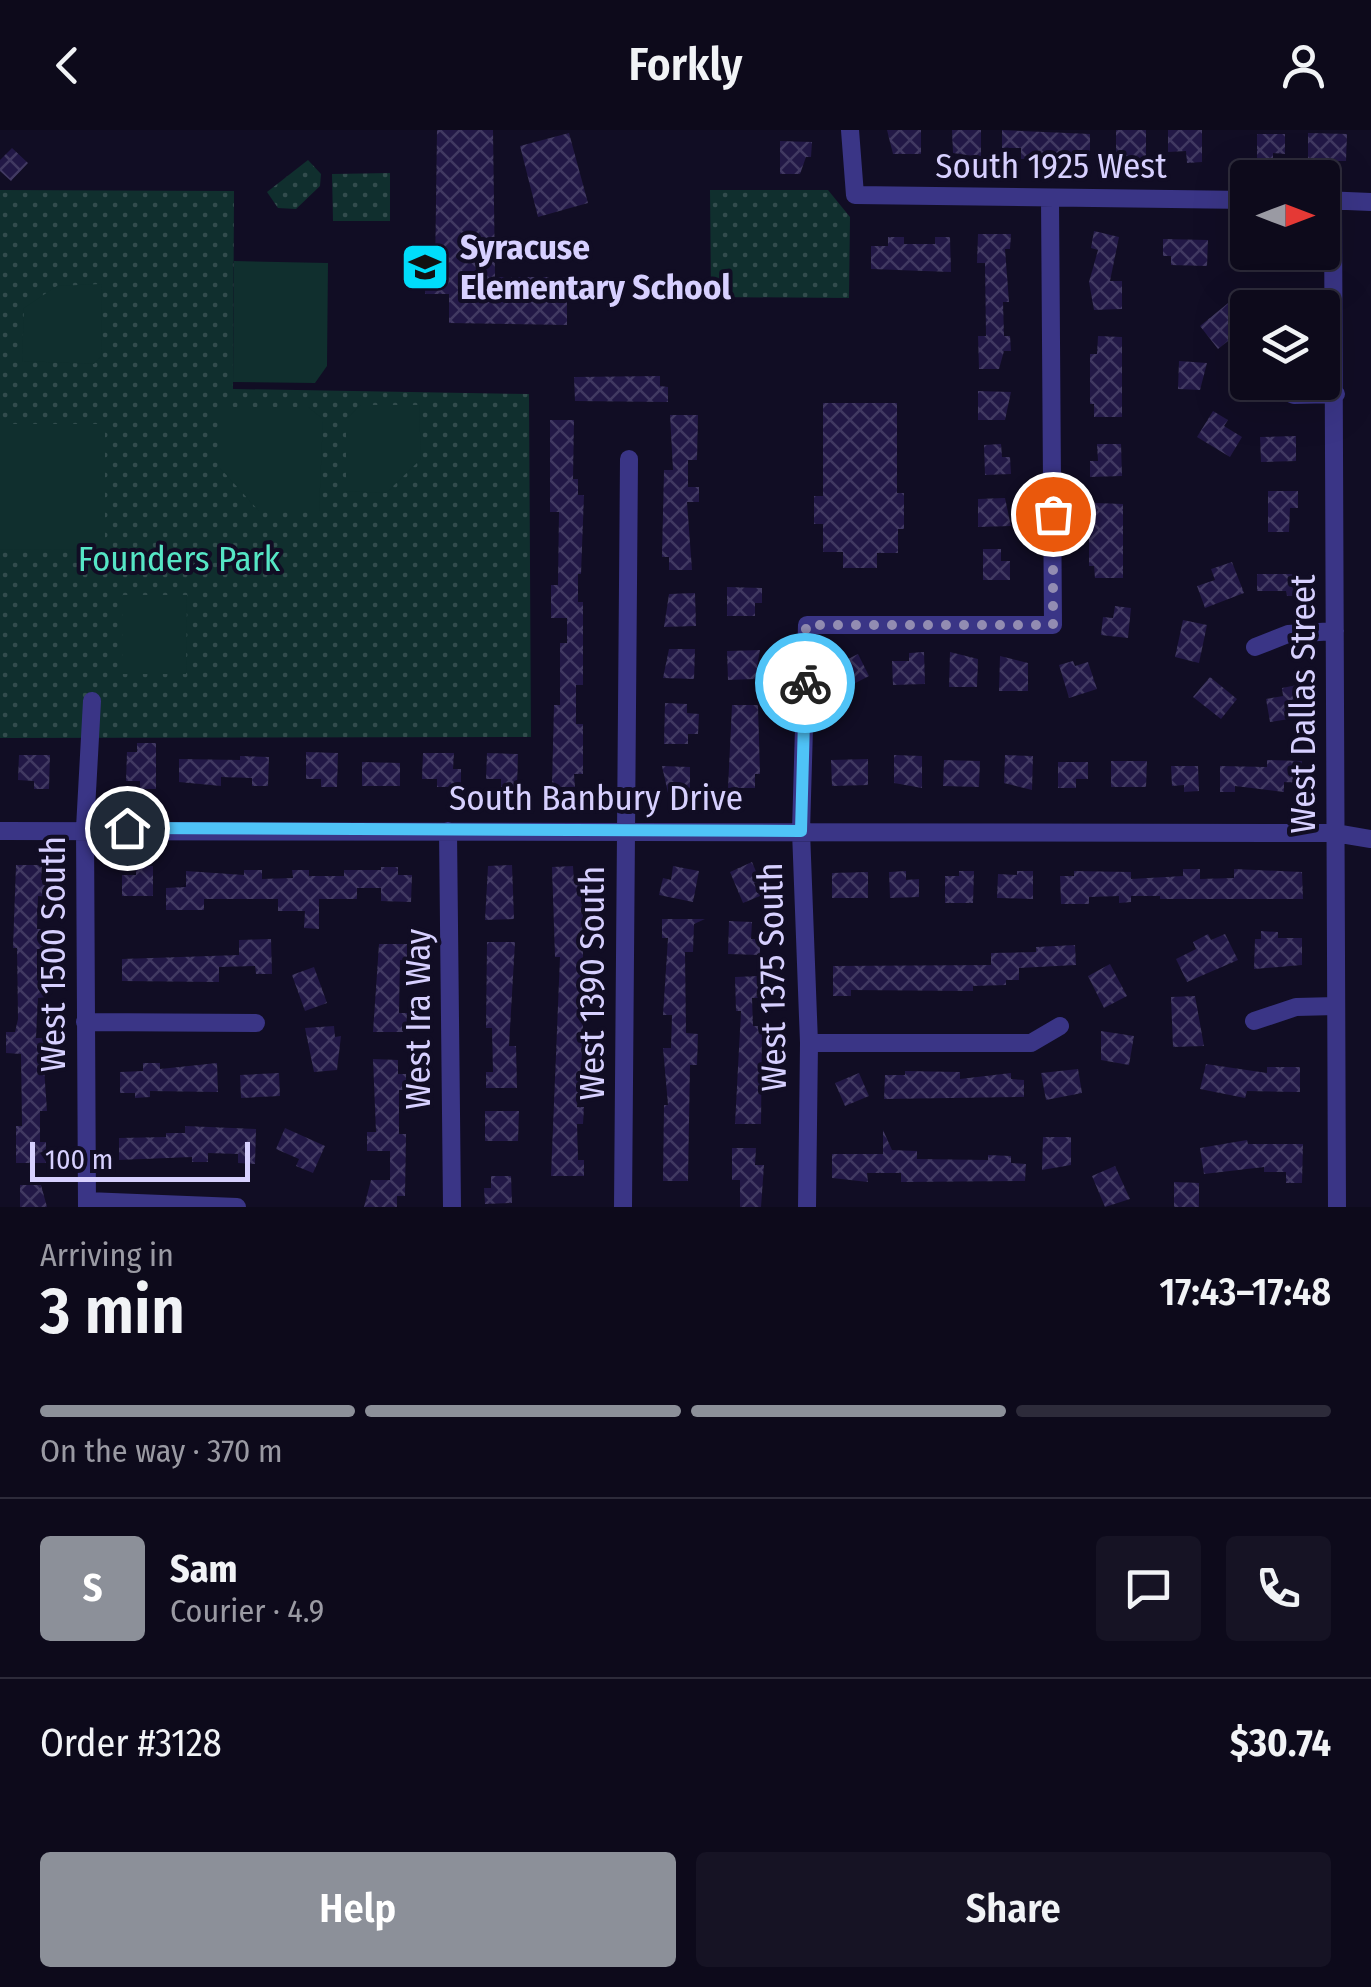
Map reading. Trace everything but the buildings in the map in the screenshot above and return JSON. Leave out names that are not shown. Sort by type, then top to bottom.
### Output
[{"type":"street","name":"South 1925 West","points":[[850,130],[854,196],[1230,200]]},
{"type":"street","name":"West 1375 South","points":[[808,1207],[809,1044],[801,831],[806,625],[1053,625],[1050,199]]},
{"type":"street","points":[[1340,201],[1371,202]]},
{"type":"street","name":"West Dallas Street","points":[[1336,400],[1338,1207]]},
{"type":"street","name":"West 1390 South","points":[[623,1207],[630,459]]},
{"type":"street","points":[[1255,646],[1288,634],[1335,631]]},
{"type":"street","name":"West 1500 South","points":[[87,1204],[84,828],[92,701]]},
{"type":"street","name":"South Banbury Drive","points":[[0,831],[84,828],[1335,833],[1371,840]]},
{"type":"street","name":"West Ira Way","points":[[448,831],[452,1207]]},
{"type":"street","points":[[1254,1021],[1296,1007],[1336,1006]]},
{"type":"street","points":[[85,1022],[256,1023]]},
{"type":"street","points":[[809,1044],[1031,1042],[1060,1026]]},
{"type":"street","points":[[87,1204],[237,1207]]},
{"type":"green space","points":[[308,160],[321,174],[320,186],[296,209],[278,208],[267,192]]},
{"type":"green space","points":[[390,173],[390,221],[333,221],[332,174]]},
{"type":"green space","name":"Founders Park","points":[[0,190],[234,191],[233,389],[529,394],[531,737],[0,738]]},
{"type":"green space","points":[[710,190],[828,190],[850,217],[849,298],[711,297]]},
{"type":"green space","points":[[234,261],[328,263],[327,366],[315,383],[233,382]]},
{"type":"green space","points":[[101,284],[102,355],[94,364],[22,361],[24,308],[57,286]]},
{"type":"green space","points":[[361,405],[419,405],[421,459],[386,493],[346,491],[346,419]]},
{"type":"green space","points":[[220,407],[308,407],[323,419],[319,511],[259,511],[220,468]]},
{"type":"green space","points":[[0,424],[105,424],[105,549],[0,550]]},
{"type":"green space","points":[[123,595],[187,595],[186,674],[123,674]]},
{"type":"way so far","points":[[805,683],[806,625],[1053,625],[1053,514]]},
{"type":"place","name":"Syracuse Elementary School","points":[[425,267]]},
{"type":"route","points":[[127,828],[801,831],[805,683]]}]
